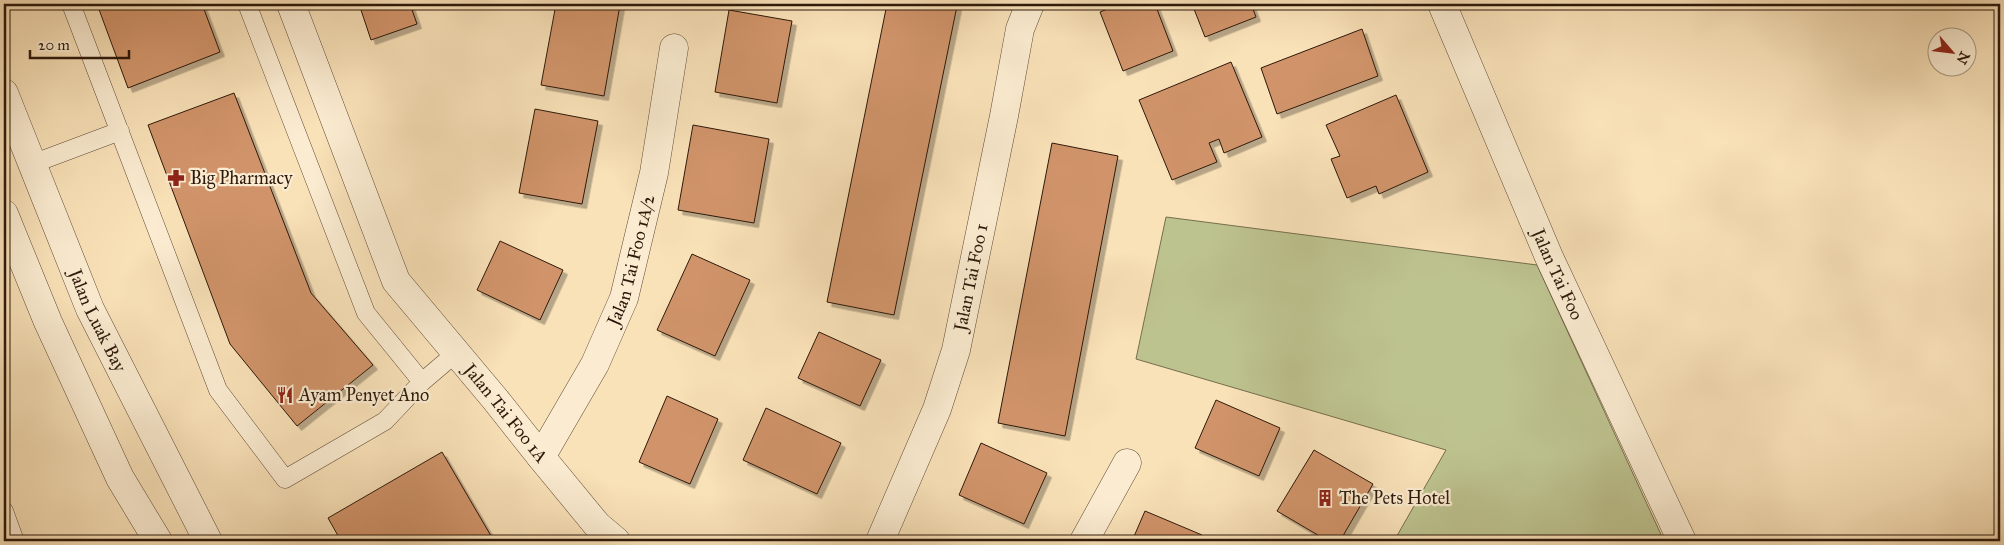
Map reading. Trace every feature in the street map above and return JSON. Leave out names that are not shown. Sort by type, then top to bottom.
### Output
[{"type":"street","name":"Jalan Tai Foo 1A","points":[[291,4],[396,281],[597,524],[616,541]]},
{"type":"street","name":"Jalan Tai Foo 1","points":[[880,541],[936,409],[956,350],[1020,29],[1030,4]]},
{"type":"street","name":"Jalan Tai Foo","points":[[1442,4],[1549,256],[1682,541]]},
{"type":"street","name":"Jalan Tai Foo 1A/2","points":[[541,457],[595,364],[624,298],[654,173],[674,48]]},
{"type":"street","name":"Jalan Luak Bay","points":[[4,93],[90,309],[208,541]]},
{"type":"street","points":[[4,214],[48,322],[120,478],[158,541]]},
{"type":"street","points":[[1084,541],[1127,463]]},
{"type":"lane","points":[[71,4],[218,390],[285,479],[385,421],[422,382],[456,353]]},
{"type":"lane","points":[[247,4],[366,313],[422,382]]},
{"type":"lane","points":[[32,164],[120,131]]},
{"type":"lane","points":[[4,511],[15,541]]},
{"type":"green space","points":[[1166,217],[1537,265],[1664,541],[1394,541],[1446,450],[1136,359]]},
{"type":"building","points":[[97,4],[202,4],[220,52],[128,88]]},
{"type":"building","points":[[359,4],[410,4],[417,24],[371,40]]},
{"type":"building","points":[[556,4],[620,5],[604,96],[541,85]]},
{"type":"building","points":[[887,4],[944,4],[957,6],[894,315],[827,302]]},
{"type":"building","points":[[1120,4],[1155,4],[1173,51],[1123,71],[1100,12]]},
{"type":"building","points":[[1192,4],[1251,4],[1256,17],[1205,37]]},
{"type":"building","points":[[729,10],[792,21],[777,103],[715,92]]},
{"type":"building","points":[[1362,29],[1378,76],[1277,114],[1261,68]]},
{"type":"building","points":[[1231,62],[1262,137],[1224,153],[1219,139],[1209,143],[1217,162],[1172,180],[1139,100]]},
{"type":"building","points":[[234,93],[311,293],[373,365],[297,426],[230,344],[148,125]]},
{"type":"building","points":[[1396,95],[1428,172],[1379,194],[1376,186],[1347,198],[1331,159],[1340,156],[1326,125]]},
{"type":"building","points":[[535,109],[598,121],[582,204],[519,193]]},
{"type":"building","points":[[693,125],[769,139],[754,223],[678,210]]},
{"type":"building","points":[[1052,143],[1118,156],[1065,436],[998,423]]},
{"type":"building","points":[[500,241],[563,270],[540,320],[477,290]]},
{"type":"building","points":[[692,254],[750,280],[715,356],[657,330]]},
{"type":"building","points":[[819,332],[881,360],[860,406],[798,378]]},
{"type":"building","points":[[667,396],[718,419],[690,484],[639,462]]},
{"type":"building","points":[[1216,400],[1280,428],[1259,476],[1195,448]]},
{"type":"building","points":[[766,408],[841,443],[817,494],[743,460]]},
{"type":"building","points":[[981,443],[1047,473],[1024,524],[959,495]]},
{"type":"building","name":"The Pets Hotel","points":[[1314,450],[1373,484],[1340,541],[1328,541],[1277,511]]},
{"type":"building","points":[[442,452],[494,541],[341,541],[328,518]]},
{"type":"building","points":[[1145,511],[1202,535],[1199,541],[1132,541]]},
{"type":"place","name":"Big Pharmacy","points":[[176,178]]},
{"type":"place","name":"Ayam Penyet Ano","points":[[285,395]]},
{"type":"place","name":"The Pets Hotel","points":[[1325,498]]}]
